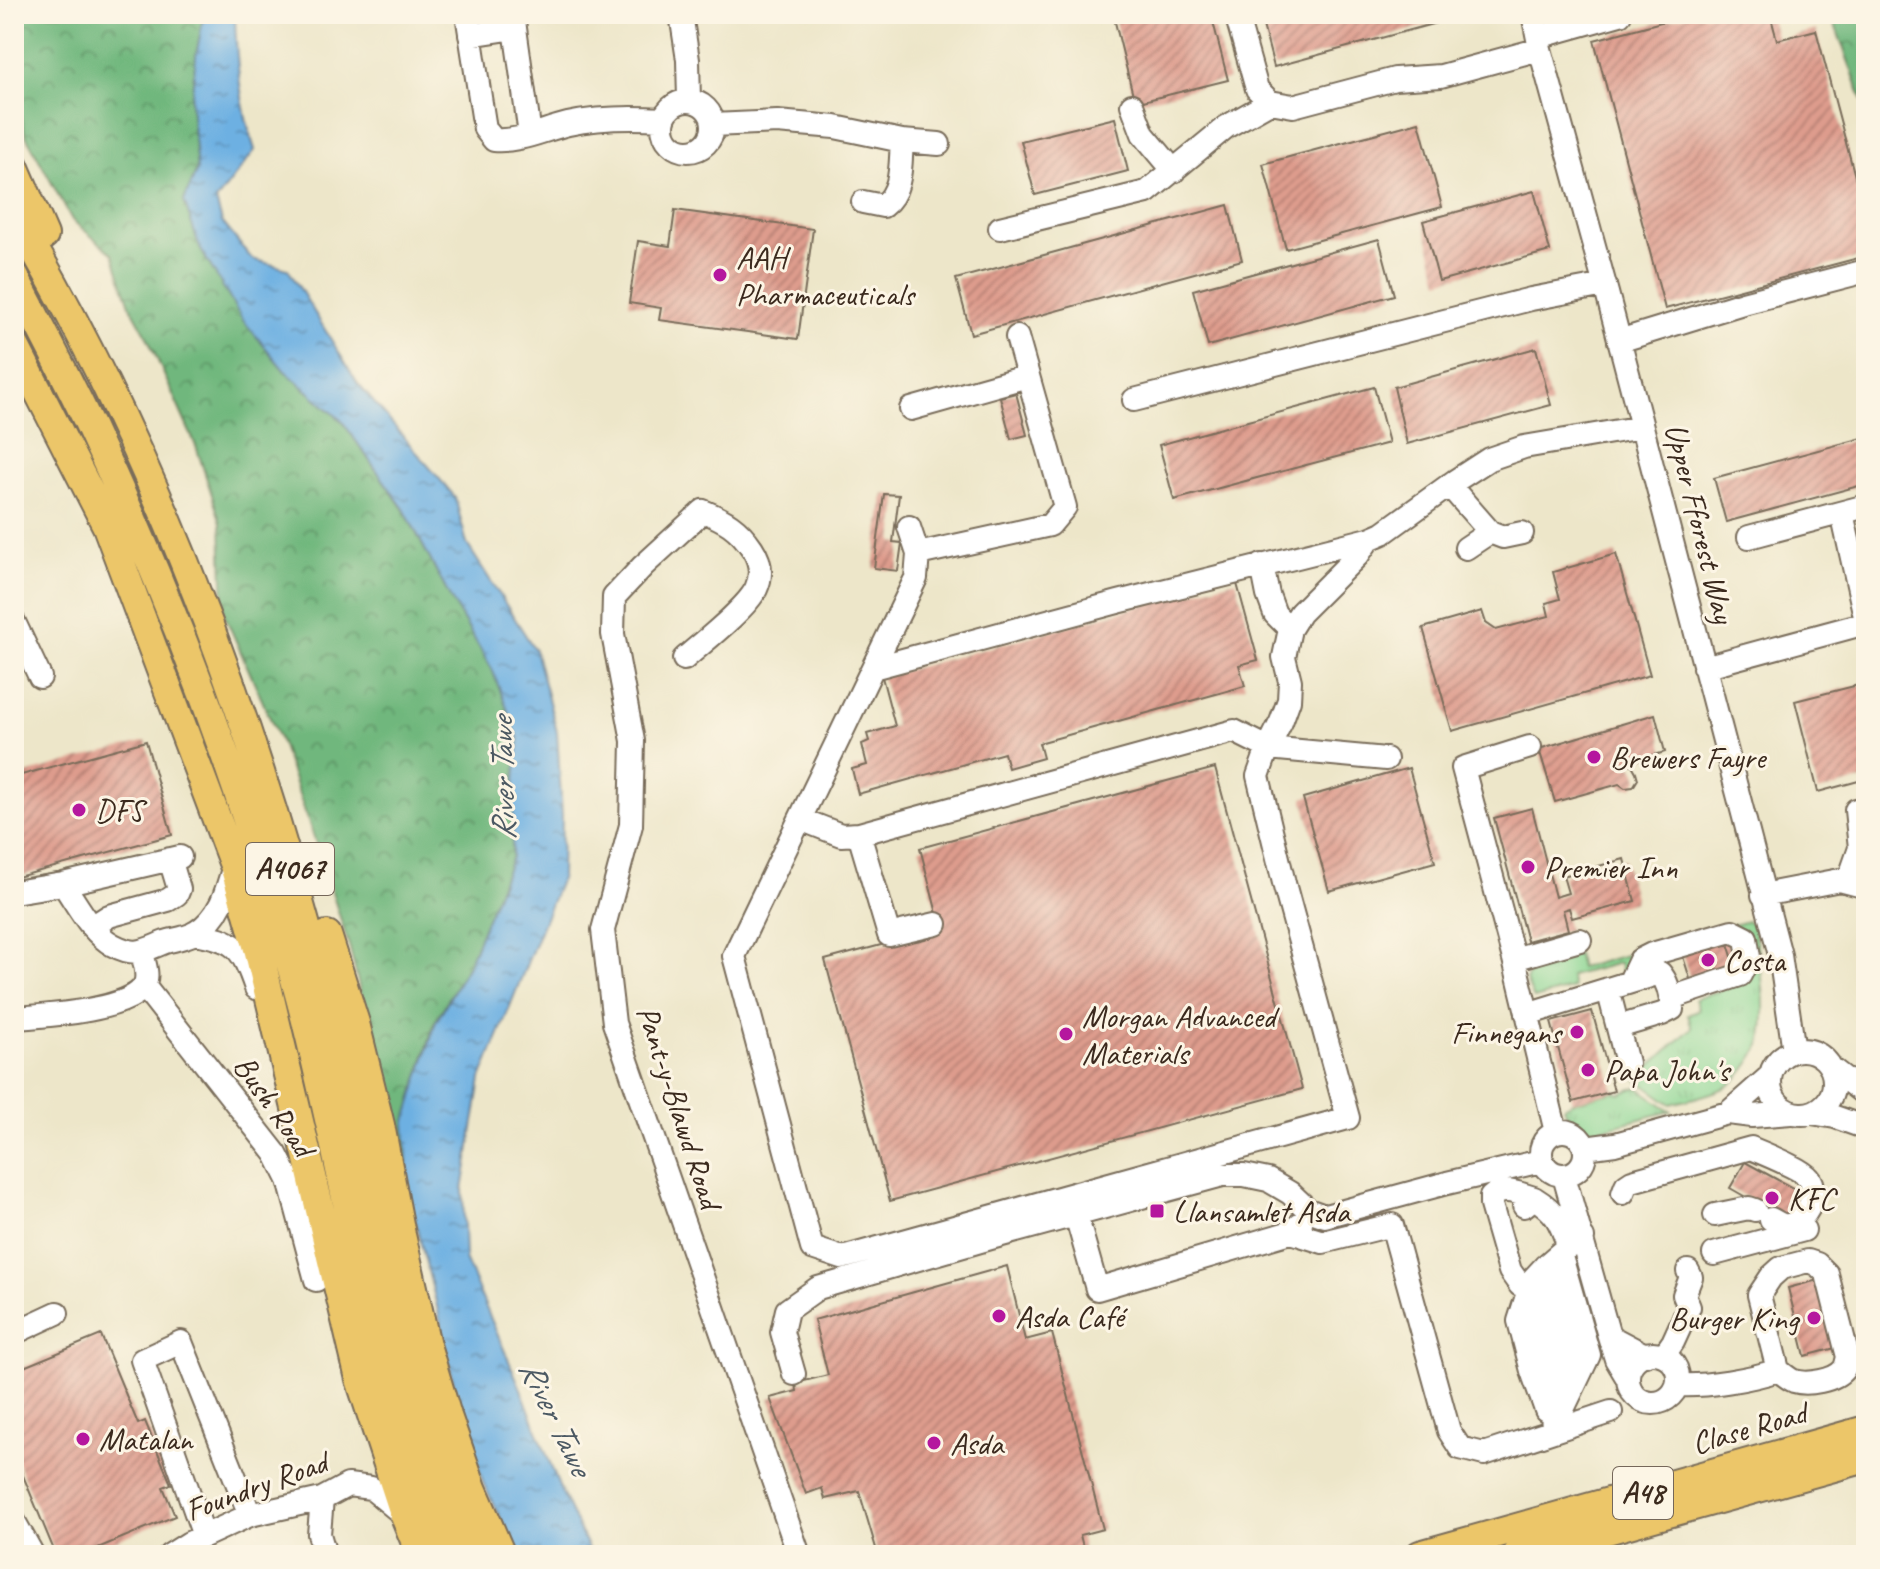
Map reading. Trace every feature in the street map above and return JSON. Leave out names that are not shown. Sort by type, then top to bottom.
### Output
[{"type":"main road","points":[[14,166],[119,412]]},
{"type":"main road","name":"A4067","points":[[14,214],[119,412],[193,582],[266,786],[322,986],[417,1391],[452,1499],[477,1555]]},
{"type":"main road","name":"A4067","points":[[14,276],[91,427],[162,590],[226,755],[265,871],[299,993],[365,1283],[401,1421],[431,1511],[451,1555]]},
{"type":"main road","points":[[14,344],[226,755]]},
{"type":"main road","points":[[105,521],[234,865],[259,952],[360,1379],[421,1555]]},
{"type":"main road","points":[[288,860],[322,919],[355,1023],[380,1125],[426,1345],[472,1488],[501,1555]]},
{"type":"main road","name":"Clase Road","points":[[1420,1555],[1866,1430]]},
{"type":"main road","name":"Clase Road","points":[[1517,1555],[1866,1458]]},
{"type":"street","points":[[681,14],[688,60],[689,100]]},
{"type":"street","points":[[1236,14],[1257,89],[1270,102],[1293,106],[1395,79],[1441,76],[1620,14]]},
{"type":"street","name":"Upper Fforest Way","points":[[1533,14],[1780,955],[1794,1051]]},
{"type":"street","points":[[530,135],[514,21],[468,25],[485,129],[494,140],[509,141],[571,124],[632,117],[664,119]]},
{"type":"street","points":[[689,100],[706,108],[713,125],[708,141],[701,147],[685,151],[670,143],[665,136],[664,119],[673,105],[689,100]]},
{"type":"street","points":[[1000,228],[1147,192],[1226,127],[1270,102]]},
{"type":"street","points":[[1132,105],[1143,134],[1174,171]]},
{"type":"street","points":[[713,125],[777,122],[835,127],[902,141],[939,144]]},
{"type":"street","points":[[863,202],[883,206],[892,199],[899,183],[902,141]]},
{"type":"street","points":[[1619,341],[1757,299],[1866,271]]},
{"type":"street","points":[[1134,400],[1531,299],[1605,285]]},
{"type":"street","points":[[918,554],[1050,525],[1065,507],[1017,337]]},
{"type":"street","points":[[911,409],[1028,376]]},
{"type":"street","points":[[873,668],[1369,539],[1383,533],[1489,459],[1524,447],[1642,427]]},
{"type":"street","points":[[1449,485],[1505,538],[1466,548]]},
{"type":"street","points":[[1749,537],[1866,506]]},
{"type":"street","name":"Pant-y-Blawd Road","points":[[684,659],[744,604],[756,589],[760,575],[759,558],[746,539],[729,522],[703,511],[614,597],[613,634],[633,741],[631,825],[603,930],[614,1023],[799,1555]]},
{"type":"street","points":[[1704,667],[1866,622],[1842,513]]},
{"type":"street","points":[[909,527],[918,554],[916,578],[734,956],[812,1248],[842,1258],[1348,1118],[1258,776],[1289,700],[1290,681],[1284,657],[1290,629],[1300,613],[1358,555],[1369,539]]},
{"type":"street","points":[[1262,565],[1275,614],[1290,629]]},
{"type":"street","points":[[14,622],[40,677]]},
{"type":"street","points":[[800,819],[841,835],[859,834],[1207,727],[1234,731],[1268,748],[1386,759]]},
{"type":"street","points":[[1517,757],[1463,768],[1556,1132]]},
{"type":"street","points":[[1763,895],[1840,880],[1860,890],[1863,847],[1856,810],[1866,808]]},
{"type":"street","points":[[859,834],[889,935],[936,924]]},
{"type":"street","points":[[14,892],[175,858],[177,894],[168,900],[109,916],[92,927]]},
{"type":"street","points":[[63,884],[92,927],[110,944],[142,953],[194,933],[211,919],[225,899],[234,865]]},
{"type":"street","points":[[1630,981],[1640,960],[1652,954],[1732,931],[1746,938],[1749,957],[1740,975],[1671,998]]},
{"type":"street","points":[[194,933],[219,937],[236,947],[246,959],[292,1096]]},
{"type":"street","points":[[1514,959],[1580,940]]},
{"type":"street","points":[[14,1018],[72,1013],[114,1004],[130,997],[144,986],[147,975],[142,953]]},
{"type":"street","points":[[1527,1014],[1660,973],[1671,998],[1672,1009],[1618,1027]]},
{"type":"street","name":"Bush Road","points":[[144,986],[276,1154],[289,1180],[316,1280]]},
{"type":"street","points":[[1608,989],[1627,1063]]},
{"type":"street","points":[[1585,1148],[1615,1144],[1728,1113],[1752,1116],[1802,1113],[1822,1108],[1834,1089],[1831,1068],[1816,1053],[1805,1050],[1785,1054],[1778,1060],[1770,1076],[1728,1113]]},
{"type":"street","points":[[1831,1068],[1866,1095]]},
{"type":"street","points":[[1770,1076],[1771,1094],[1783,1109],[1835,1117],[1866,1128]]},
{"type":"street","points":[[1556,1132],[1577,1136],[1585,1148],[1583,1164],[1578,1170],[1564,1176],[1550,1172],[1541,1161],[1544,1140],[1556,1132]]},
{"type":"street","points":[[1623,1193],[1632,1181],[1751,1148],[1811,1179],[1814,1193],[1801,1219],[1793,1224],[1784,1225],[1749,1208],[1715,1215]]},
{"type":"street","points":[[794,1374],[782,1332],[787,1310],[818,1288],[1223,1175],[1268,1180],[1290,1193],[1308,1210],[1325,1216],[1541,1161]]},
{"type":"street","points":[[1553,1431],[1589,1355],[1558,1254],[1564,1176]]},
{"type":"street","points":[[1530,1287],[1520,1285],[1510,1271],[1491,1205],[1491,1197],[1497,1191],[1506,1190],[1527,1204],[1550,1208],[1561,1225],[1558,1254],[1609,1336],[1616,1359],[1634,1395],[1649,1403]]},
{"type":"street","points":[[1076,1215],[1097,1289],[1291,1232],[1314,1212]]},
{"type":"street","points":[[1291,1232],[1323,1242],[1392,1225],[1449,1431],[1460,1448],[1484,1454],[1611,1412],[1663,1401],[1674,1392],[1677,1371],[1670,1359],[1609,1336]]},
{"type":"street","points":[[1714,1254],[1805,1230]]},
{"type":"street","points":[[1553,1431],[1519,1321],[1532,1280],[1558,1254]]},
{"type":"street","points":[[1808,1261],[1817,1264],[1827,1274],[1848,1357],[1845,1369],[1836,1376],[1804,1383],[1792,1380],[1778,1370],[1759,1295],[1781,1268],[1808,1261]]},
{"type":"street","points":[[1611,1412],[1631,1394],[1629,1383],[1633,1364],[1673,1342],[1689,1307],[1684,1295],[1691,1277],[1688,1271]]},
{"type":"street","points":[[14,1333],[57,1313]]},
{"type":"street","points":[[204,1536],[142,1360],[181,1342],[250,1515]]},
{"type":"street","points":[[1677,1385],[1694,1386],[1761,1376],[1778,1370]]},
{"type":"street","name":"Foundry Road","points":[[170,1555],[250,1515],[322,1499],[348,1485],[371,1488],[405,1516]]},
{"type":"street","points":[[322,1499],[319,1534],[325,1555]]},
{"type":"street","points":[[14,1521],[33,1555]]},
{"type":"green space","points":[[14,14],[204,14],[191,102],[197,170],[184,201],[200,248],[242,319],[284,370],[342,421],[404,510],[492,669],[519,740],[513,800],[512,857],[468,965],[434,1024],[405,1124],[409,1197],[350,949],[281,743],[224,614],[221,523],[196,446],[130,305],[113,254],[72,220],[25,134],[14,80]]},
{"type":"green space","points":[[1831,14],[1866,14],[1866,109]]},
{"type":"green space","points":[[1747,921],[1753,925],[1762,981],[1764,1024],[1761,1043],[1750,1063],[1731,1084],[1694,1098],[1671,1104],[1636,1079],[1692,1028],[1688,1015],[1699,1010],[1695,999],[1730,987],[1748,932],[1622,973],[1619,963],[1570,976],[1573,988],[1534,999],[1526,981],[1529,974],[1576,953],[1580,968]]},
{"type":"green space","points":[[1637,1087],[1671,1111],[1589,1132],[1574,1122],[1564,1107],[1573,1102],[1614,1091],[1620,1094]]},
{"type":"water","points":[[204,14],[235,14],[240,83],[255,150],[216,201],[222,222],[252,259],[288,269],[358,384],[455,497],[467,544],[535,650],[557,732],[562,815],[561,878],[481,1079],[463,1190],[465,1259],[560,1489],[591,1555],[519,1555],[484,1485],[459,1409],[409,1197],[405,1124],[435,1024],[468,965],[512,857],[513,800],[519,740],[492,669],[404,509],[342,421],[284,370],[242,319],[200,248],[184,201],[197,170],[191,102]]},
{"type":"building","points":[[1131,14],[1211,14],[1228,80],[1135,103],[1114,18]]},
{"type":"building","points":[[1260,14],[1466,14],[1466,15],[1274,67]]},
{"type":"building","points":[[1691,14],[1770,14],[1777,40],[1816,30],[1866,218],[1866,256],[1665,309],[1594,40]]},
{"type":"building","points":[[1115,118],[1128,171],[1035,195],[1021,141]]},
{"type":"building","points":[[1419,122],[1442,207],[1286,249],[1263,164]]},
{"type":"building","points":[[1534,191],[1550,251],[1439,281],[1423,221]]},
{"type":"building","points":[[1228,205],[1242,260],[971,334],[956,279]]},
{"type":"building","name":"AAH Pharmaceuticals","points":[[675,210],[813,229],[798,339],[659,320],[661,308],[629,303],[638,241],[670,246]]},
{"type":"building","points":[[1379,239],[1394,295],[1208,346],[1193,290]]},
{"type":"building","points":[[1536,348],[1551,405],[1407,444],[1394,387]]},
{"type":"building","points":[[1374,387],[1389,443],[1174,500],[1159,445]]},
{"type":"building","points":[[1016,393],[1027,435],[1011,439],[1000,397]]},
{"type":"building","points":[[1866,437],[1866,484],[1726,522],[1714,478]]},
{"type":"building","points":[[884,494],[899,495],[893,542],[902,543],[898,571],[874,568]]},
{"type":"building","points":[[1616,554],[1650,675],[1452,731],[1423,628],[1482,611],[1486,623],[1496,630],[1549,616],[1546,603],[1560,599],[1553,572]]},
{"type":"building","points":[[1236,580],[1258,660],[1239,665],[1245,686],[1039,743],[1043,758],[1008,768],[1004,753],[858,794],[852,769],[867,765],[862,744],[869,741],[867,734],[895,726],[882,677]]},
{"type":"building","points":[[1866,683],[1866,779],[1818,792],[1795,701]]},
{"type":"building","name":"Brewers Fayre","points":[[1655,714],[1665,752],[1627,763],[1632,765],[1638,779],[1633,787],[1625,788],[1619,784],[1555,802],[1539,749]]},
{"type":"building","points":[[146,741],[172,835],[14,878],[14,777]]},
{"type":"building","name":"Morgan Advanced Materials","points":[[1215,768],[1302,1089],[890,1201],[825,960],[941,929],[920,848]]},
{"type":"building","points":[[1409,768],[1435,862],[1329,891],[1303,798]]},
{"type":"building","name":"Premier Inn","points":[[1532,808],[1555,897],[1568,893],[1563,876],[1624,859],[1635,901],[1572,918],[1569,908],[1563,910],[1568,930],[1527,941],[1494,818]]},
{"type":"building","name":"Costa","points":[[1725,934],[1736,969],[1691,982],[1680,947]]},
{"type":"building","points":[[1592,1011],[1614,1091],[1573,1102],[1551,1022]]},
{"type":"building","name":"KFC","points":[[1745,1162],[1800,1192],[1785,1220],[1767,1225],[1751,1216],[1758,1204],[1730,1188]]},
{"type":"building","name":"Asda","points":[[1007,1266],[1025,1340],[1052,1333],[1103,1529],[1080,1535],[1085,1555],[878,1555],[859,1491],[825,1499],[822,1488],[806,1494],[770,1398],[797,1391],[796,1383],[828,1375],[814,1320]]},
{"type":"building","name":"Burger King","points":[[1822,1279],[1839,1347],[1805,1356],[1788,1288]]},
{"type":"building","name":"Matalan","points":[[101,1335],[138,1424],[145,1421],[171,1484],[163,1487],[175,1516],[81,1555],[56,1555],[14,1454],[14,1371]]},
{"type":"place","name":"AAH Pharmaceuticals","points":[[720,275]]},
{"type":"place","name":"Brewers Fayre","points":[[1594,757]]},
{"type":"place","name":"DFS","points":[[79,810]]},
{"type":"place","name":"Premier Inn","points":[[1528,867]]},
{"type":"place","name":"Costa","points":[[1708,960]]},
{"type":"place","name":"Finnegans","points":[[1577,1032]]},
{"type":"place","name":"Morgan Advanced Materials","points":[[1066,1034]]},
{"type":"place","name":"Papa John's","points":[[1588,1070]]},
{"type":"place","name":"KFC","points":[[1772,1198]]},
{"type":"place","name":"Llansamlet Asda","points":[[1157,1211]]},
{"type":"place","name":"Asda Café","points":[[999,1316]]},
{"type":"place","name":"Burger King","points":[[1814,1318]]},
{"type":"place","name":"Matalan","points":[[83,1439]]},
{"type":"place","name":"Asda","points":[[934,1443]]},
{"type":"water label","name":"River Tawe","points":[[502,779]]},
{"type":"water label","name":"River Tawe","points":[[556,1417]]}]
